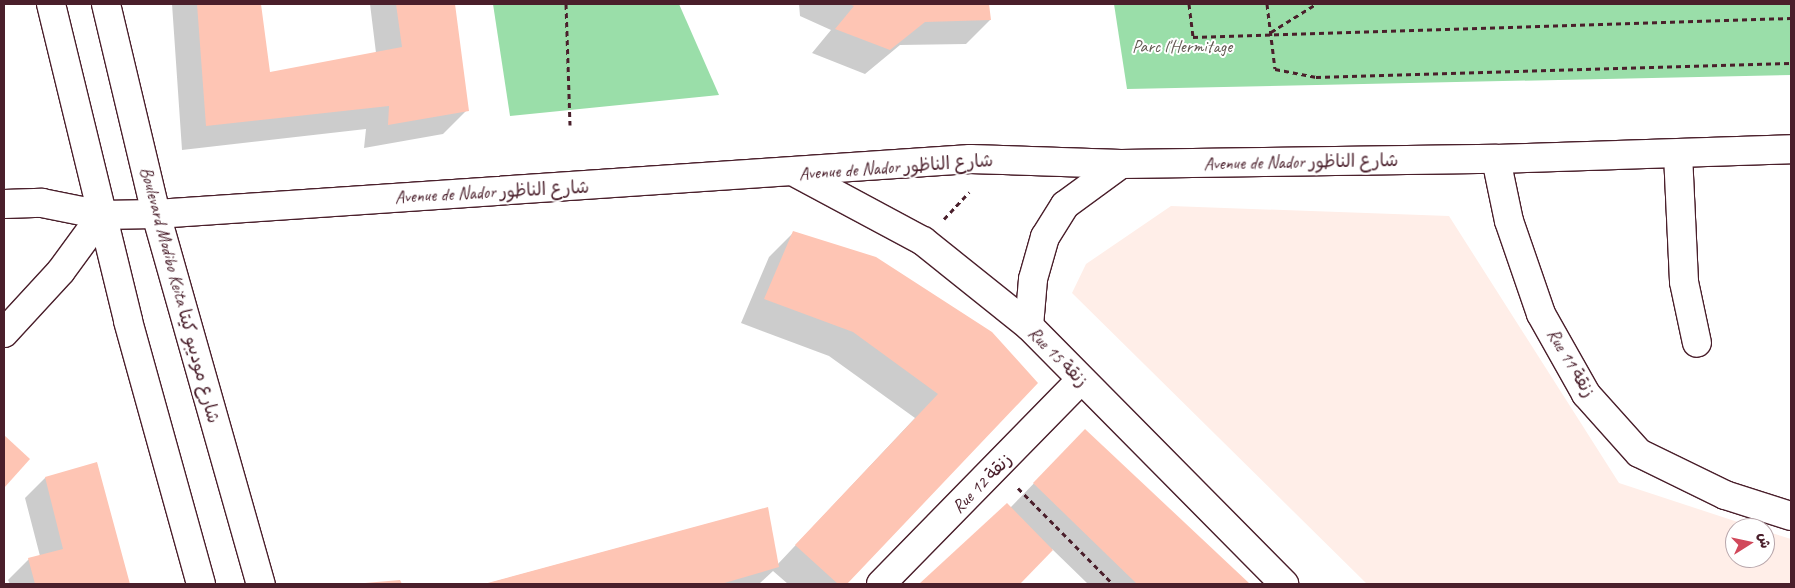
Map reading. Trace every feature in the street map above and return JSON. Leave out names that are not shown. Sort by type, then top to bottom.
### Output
[{"type":"street","points":[[51,4],[102,216],[201,584]]},
{"type":"street","name":"Boulevard Modibo Keita شارع موديبو كيتا","points":[[106,4],[156,214],[261,584]]},
{"type":"street","name":"Avenue de Nador شارع الناظور","points":[[4,204],[42,203],[102,216],[156,214],[798,174],[970,159],[1121,164],[1496,159],[1791,149]]},
{"type":"street","points":[[1678,154],[1684,282],[1696,343]]},
{"type":"street","name":"Rue 11 زنقة","points":[[1496,159],[1509,221],[1541,314],[1586,394],[1639,453],[1724,496],[1791,516]]},
{"type":"street","points":[[1029,326],[1032,279],[1045,237],[1065,205],[1121,164]]},
{"type":"street","name":"Rue 15 زنقة","points":[[798,174],[923,241],[1029,326],[1284,584]]},
{"type":"street","points":[[4,334],[61,271],[102,216]]},
{"type":"street","name":"Rue 12 زنقة","points":[[881,584],[998,468],[1081,380]]},
{"type":"path","points":[[566,4],[570,125]]},
{"type":"path","points":[[1188,4],[1193,37],[1271,32],[1791,18]]},
{"type":"path","points":[[1267,4],[1275,68],[1316,77],[1791,62]]},
{"type":"path","points":[[1271,32],[1316,4]]},
{"type":"path","points":[[923,241],[975,186],[970,159]]},
{"type":"path","points":[[998,468],[1113,584]]},
{"type":"shaded area","points":[[1171,206],[1449,216],[1619,483],[1726,518],[1725,568],[1775,568],[1775,534],[1791,539],[1791,584],[1367,584],[1072,293],[1086,264]]},
{"type":"green space","points":[[493,4],[679,4],[719,95],[510,116]]},
{"type":"green space","name":"Parc l'Hermitage","points":[[1114,4],[1791,4],[1791,75],[1127,89]]},
{"type":"building","points":[[197,4],[261,4],[270,72],[402,47],[396,4],[455,4],[469,111],[388,125],[389,106],[206,126]]},
{"type":"building","points":[[849,4],[989,4],[991,20],[925,22],[890,50],[835,29],[854,6]]},
{"type":"building","points":[[793,231],[876,257],[992,332],[1038,383],[847,584],[838,584],[795,545],[938,394],[853,332],[764,299]]},
{"type":"building","points":[[1085,429],[1250,584],[1137,584],[1033,483]]},
{"type":"building","points":[[4,435],[30,459],[4,488]]},
{"type":"building","points":[[97,462],[130,584],[35,584],[28,558],[63,549],[45,477]]},
{"type":"building","points":[[1007,503],[1053,550],[1020,584],[919,584]]},
{"type":"building","points":[[768,507],[779,567],[721,584],[484,584]]},
{"type":"building","points":[[400,580],[402,584],[365,584],[365,583]]}]
